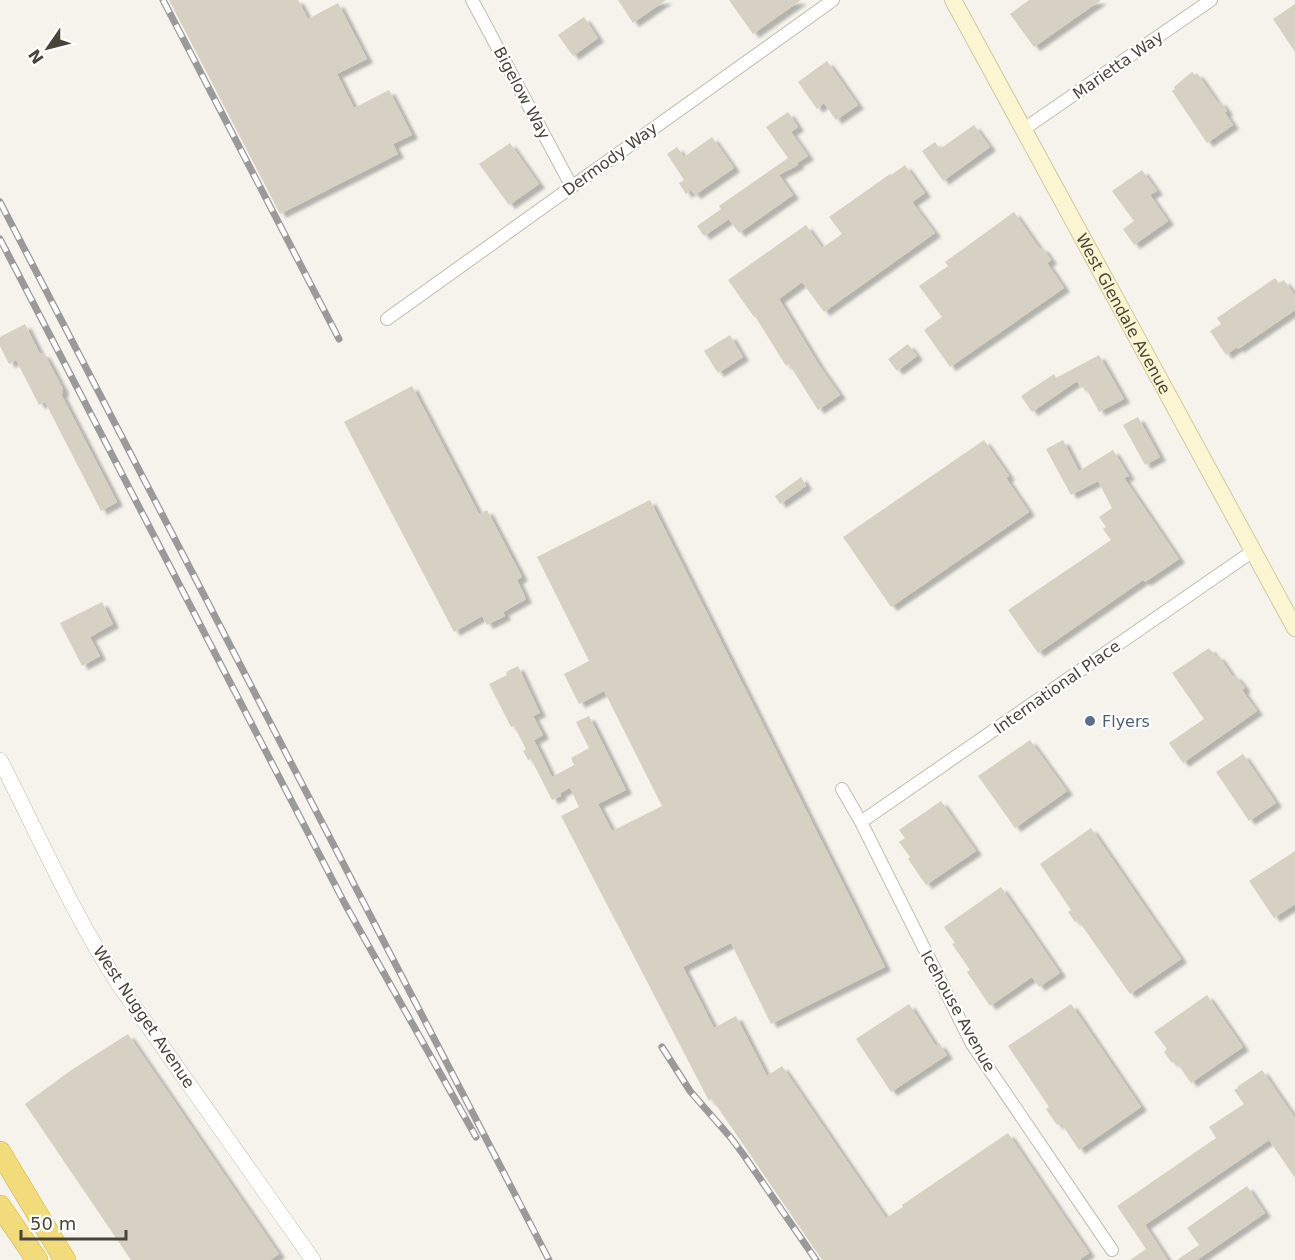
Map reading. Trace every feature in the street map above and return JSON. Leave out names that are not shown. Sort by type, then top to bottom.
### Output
[{"type":"highway","points":[[0,1152],[64,1260]]},
{"type":"highway","points":[[0,1206],[37,1260]]},
{"type":"main road","name":"West Glendale Avenue","points":[[953,0],[1295,628]]},
{"type":"street","name":"Bigelow Way","points":[[472,0],[572,187]]},
{"type":"street","name":"Dermody Way","points":[[387,319],[833,0]]},
{"type":"street","name":"Marietta Way","points":[[1024,129],[1211,0]]},
{"type":"street","name":"International Place","points":[[861,822],[1253,551]]},
{"type":"street","name":"West Nugget Avenue","points":[[0,760],[98,952],[313,1260]]},
{"type":"street","points":[[0,780],[28,818]]},
{"type":"street","name":"Icehouse Avenue","points":[[842,789],[861,822],[972,1044],[1112,1250]]},
{"type":"building","points":[[169,0],[298,0],[308,19],[338,3],[367,59],[337,74],[354,108],[389,90],[412,135],[393,144],[398,154],[280,214]]},
{"type":"building","points":[[618,0],[666,0],[633,23]]},
{"type":"building","points":[[729,0],[801,0],[753,34]]},
{"type":"building","points":[[1029,0],[1101,0],[1034,47],[1010,14]]},
{"type":"building","points":[[1295,4],[1295,52],[1273,19]]},
{"type":"building","points":[[584,17],[598,38],[573,56],[558,35]]},
{"type":"building","points":[[827,61],[858,105],[836,120],[824,103],[817,109],[798,82]]},
{"type":"building","points":[[1192,72],[1195,75],[1197,73],[1218,103],[1220,101],[1233,125],[1207,143],[1172,91]]},
{"type":"building","points":[[788,112],[798,127],[791,132],[808,156],[797,163],[798,165],[779,175],[793,195],[739,233],[729,219],[704,236],[697,226],[721,209],[719,206],[788,158],[766,127]]},
{"type":"building","points":[[974,125],[990,147],[943,181],[922,151],[935,142],[940,149]]},
{"type":"building","points":[[712,137],[734,168],[695,195],[691,190],[686,194],[679,183],[684,180],[667,154],[677,147],[684,157]]},
{"type":"building","points":[[510,143],[539,184],[509,205],[479,164]]},
{"type":"building","points":[[905,165],[925,193],[912,202],[935,233],[824,312],[802,282],[779,299],[840,395],[818,410],[789,364],[786,366],[755,316],[728,280],[806,225],[822,248],[842,234],[829,217]]},
{"type":"building","points":[[1142,170],[1157,191],[1150,195],[1168,221],[1134,245],[1123,229],[1134,221],[1112,191]]},
{"type":"building","points":[[1014,212],[1040,249],[1042,247],[1051,260],[1047,263],[1064,288],[950,367],[924,330],[942,317],[919,286],[948,266],[945,262]]},
{"type":"building","points":[[1275,278],[1279,283],[1284,280],[1295,296],[1295,310],[1226,355],[1210,331],[1221,324],[1217,318]]},
{"type":"building","points":[[25,324],[40,354],[45,355],[63,389],[61,394],[117,502],[101,511],[45,402],[39,405],[16,360],[9,364],[0,346],[0,337]]},
{"type":"building","points":[[730,335],[743,357],[718,373],[704,351]]},
{"type":"building","points":[[908,344],[917,356],[897,371],[888,359]]},
{"type":"building","points":[[1099,355],[1124,399],[1099,412],[1085,386],[1081,388],[1077,381],[1032,412],[1021,396],[1054,374],[1056,378]]},
{"type":"building","points":[[412,386],[479,514],[487,510],[522,577],[517,580],[526,599],[503,612],[505,616],[487,625],[482,616],[454,632],[344,422]]},
{"type":"building","points":[[1138,417],[1160,457],[1145,465],[1123,425]]},
{"type":"building","points":[[984,440],[1009,476],[1006,478],[1029,512],[891,607],[843,537]]},
{"type":"building","points":[[1063,440],[1079,471],[1113,450],[1129,476],[1124,478],[1179,559],[1145,582],[1143,580],[1038,653],[1008,610],[1111,540],[1103,529],[1106,527],[1099,517],[1112,508],[1098,481],[1071,495],[1046,449]]},
{"type":"building","points":[[801,477],[806,486],[780,504],[775,496]]},
{"type":"building","points":[[650,500],[885,967],[771,1024],[731,943],[683,967],[714,1028],[736,1016],[767,1076],[782,1066],[886,1218],[1008,1133],[1089,1253],[1079,1260],[822,1260],[712,1099],[709,1101],[561,816],[579,807],[570,788],[552,800],[531,759],[528,760],[523,751],[526,749],[514,726],[511,727],[489,684],[507,675],[506,672],[518,666],[540,713],[533,716],[543,735],[534,740],[552,777],[574,765],[571,758],[589,748],[576,722],[589,716],[626,790],[598,804],[612,831],[662,806],[604,691],[579,704],[564,674],[589,661],[537,557]]},
{"type":"building","points":[[102,602],[113,624],[90,637],[100,656],[82,666],[60,623]]},
{"type":"building","points":[[1209,648],[1216,657],[1218,655],[1233,677],[1235,675],[1245,688],[1242,690],[1257,711],[1183,763],[1169,743],[1204,719],[1172,673]]},
{"type":"building","points":[[1030,740],[1067,791],[1015,828],[978,776]]},
{"type":"building","points":[[1243,754],[1276,803],[1249,821],[1216,772]]},
{"type":"building","points":[[941,801],[976,851],[926,885],[899,842],[905,838],[899,830]]},
{"type":"building","points":[[1091,828],[1181,959],[1130,994],[1078,920],[1075,922],[1068,912],[1071,910],[1040,864]]},
{"type":"building","points":[[1295,851],[1295,904],[1274,918],[1249,881]]},
{"type":"building","points":[[1001,887],[1060,973],[1039,987],[1032,977],[990,1006],[967,972],[970,970],[952,944],[955,943],[944,927]]},
{"type":"building","points":[[1207,995],[1243,1047],[1191,1083],[1175,1060],[1172,1063],[1164,1052],[1167,1049],[1154,1032]]},
{"type":"building","points":[[909,1004],[936,1046],[939,1043],[947,1055],[891,1092],[856,1039]]},
{"type":"building","points":[[1071,1004],[1141,1107],[1079,1150],[1061,1123],[1057,1125],[1050,1115],[1046,1109],[1049,1107],[1008,1046]]},
{"type":"building","points":[[128,1034],[279,1254],[270,1260],[131,1260],[25,1104],[70,1071]]},
{"type":"building","points":[[1262,1070],[1295,1118],[1295,1178],[1269,1140],[1145,1225],[1168,1260],[1130,1260],[1146,1249],[1117,1206],[1216,1138],[1209,1127],[1244,1104],[1234,1090]]},
{"type":"building","points":[[1247,1186],[1265,1213],[1197,1260],[1177,1260],[1199,1245],[1187,1228]]},
{"type":"railway","points":[[163,0],[339,339]]},
{"type":"railway","points":[[0,202],[549,1260]]},
{"type":"railway","points":[[0,239],[345,904],[476,1137]]},
{"type":"railway","points":[[662,1047],[690,1091],[743,1154],[816,1260]]},
{"type":"place","name":"Flyers","points":[[1090,721]]}]
